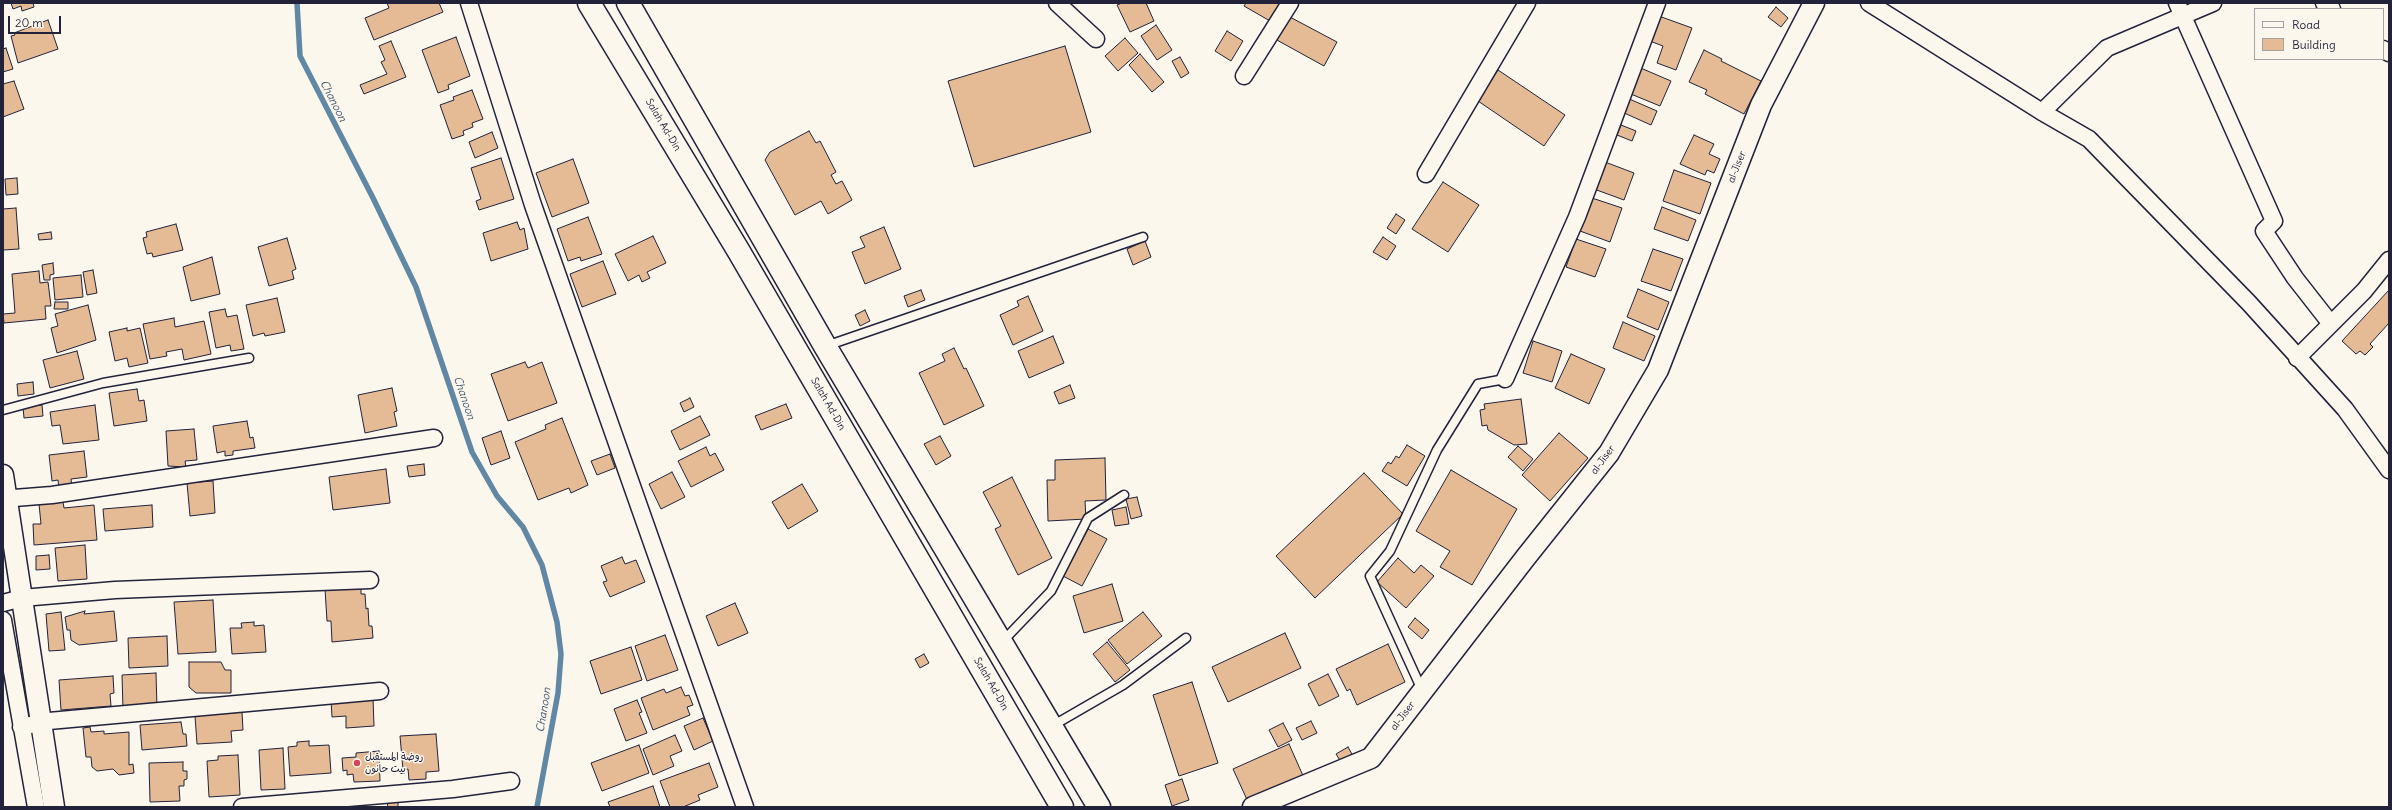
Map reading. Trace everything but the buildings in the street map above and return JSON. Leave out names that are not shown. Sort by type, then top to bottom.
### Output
[{"type":"highway","name":"Salah Ad-Din","points":[[589,3],[738,250],[1062,807]]},
{"type":"highway","points":[[628,3],[825,346],[1099,807]]},
{"type":"street","points":[[469,3],[533,205],[745,807]]},
{"type":"street","points":[[1057,3],[1096,39]]},
{"type":"street","points":[[1244,76],[1290,3]]},
{"type":"street","points":[[1426,174],[1527,3]]},
{"type":"street","points":[[1505,379],[1577,218],[1657,3]]},
{"type":"street","name":"al-Jiser","points":[[1253,807],[1371,758],[1609,454],[1658,370],[1761,105],[1814,3]]},
{"type":"street","points":[[1869,3],[2042,112],[2090,139],[2184,234],[2345,410],[2389,470]]},
{"type":"street","points":[[2042,112],[2107,48],[2180,9],[2214,3]]},
{"type":"street","points":[[2180,9],[2274,221],[2264,231],[2295,278],[2331,324]]},
{"type":"street","points":[[2297,358],[2364,291],[2389,260]]},
{"type":"street","points":[[5,497],[52,495],[434,438]]},
{"type":"street","points":[[3,475],[5,497],[54,807]]},
{"type":"street","points":[[3,603],[22,598],[115,590],[370,580]]},
{"type":"street","points":[[3,627],[36,807]]},
{"type":"street","points":[[21,727],[41,722],[380,691]]},
{"type":"street","points":[[242,807],[453,789],[511,781]]},
{"type":"lane","points":[[825,346],[1143,237]]},
{"type":"lane","points":[[3,410],[103,383],[249,358]]},
{"type":"lane","points":[[1422,691],[1370,576],[1390,551],[1437,450],[1478,384],[1505,379]]},
{"type":"lane","points":[[1002,642],[1051,592],[1088,518],[1124,495]]},
{"type":"lane","points":[[1051,726],[1123,685],[1186,638]]},
{"type":"waterway","name":"Chanoon","points":[[297,3],[300,56],[373,198],[416,287],[472,452],[497,496],[523,527],[542,565],[557,622],[561,654],[558,693],[537,807]]},
{"type":"place","name":"روضة المستقبل بيت حانون","points":[[357,763]]}]
